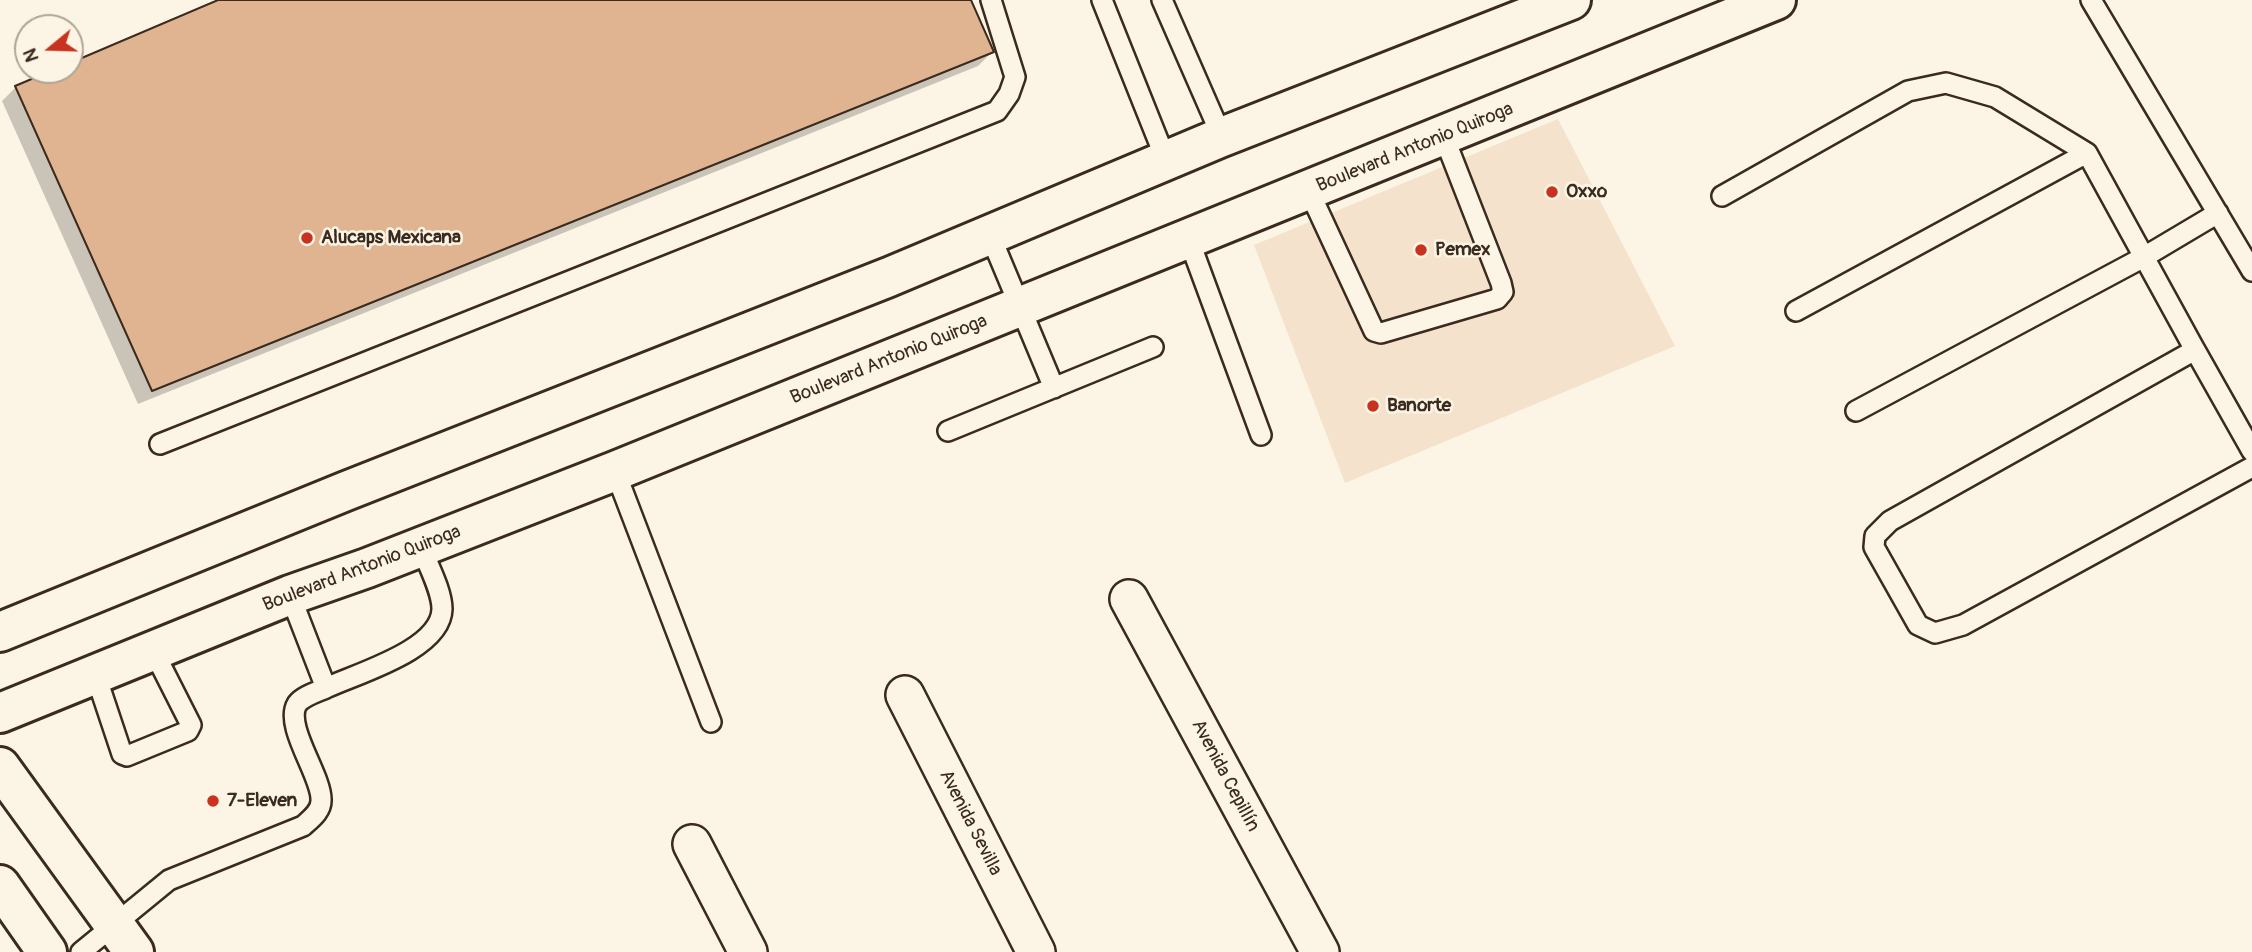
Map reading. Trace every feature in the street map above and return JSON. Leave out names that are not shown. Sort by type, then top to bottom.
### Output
[{"type":"main road","points":[[0,632],[990,235],[1222,136],[1571,0]]},
{"type":"main road","name":"Boulevard Antonio Quiroga","points":[[0,713],[290,595],[615,471],[1776,0]]},
{"type":"main road","points":[[0,767],[125,937]]},
{"type":"main road","points":[[0,885],[47,952]]},
{"type":"street","name":"Avenida Cepillín","points":[[1129,599],[1320,952]]},
{"type":"street","name":"Avenida Sevilla","points":[[905,695],[1036,952]]},
{"type":"street","points":[[692,844],[748,952]]},
{"type":"lane","points":[[160,444],[996,111],[1010,94],[1015,77],[991,0]]},
{"type":"lane","points":[[1102,0],[1166,160]]},
{"type":"lane","points":[[1162,0],[1222,136]]},
{"type":"lane","points":[[2091,0],[2252,271]]},
{"type":"lane","points":[[1722,196],[1908,91],[1946,83],[1995,97],[2087,153],[2252,451]]},
{"type":"lane","points":[[1309,191],[1374,331],[1381,332],[1497,299],[1503,292],[1501,282],[1444,136]]},
{"type":"lane","points":[[1796,311],[2087,153]]},
{"type":"lane","points":[[1856,411],[2144,257],[2218,213]]},
{"type":"lane","points":[[990,235],[1054,387]]},
{"type":"lane","points":[[1189,240],[1261,435]]},
{"type":"lane","points":[[948,431],[1153,347]]},
{"type":"lane","points":[[2194,350],[1889,521],[1875,536],[1874,547],[1918,625],[1935,633],[1963,625],[2252,467]]},
{"type":"lane","points":[[615,471],[710,722]]},
{"type":"lane","points":[[81,952],[125,937],[169,880],[303,825],[316,815],[322,800],[295,721],[296,706],[302,699],[421,645],[439,627],[442,607],[421,547]]},
{"type":"lane","points":[[290,595],[326,688]]},
{"type":"lane","points":[[96,676],[122,754],[127,756],[188,731],[191,725],[154,652]]},
{"type":"shaded area","points":[[1558,119],[1675,346],[1345,483],[1254,245]]},
{"type":"building","name":"Alucaps Mexicana","points":[[218,0],[971,0],[994,52],[152,391],[15,86],[84,84],[84,57]]},
{"type":"place","name":"Oxxo","points":[[1552,192]]},
{"type":"place","name":"Alucaps Mexicana","points":[[307,238]]},
{"type":"place","name":"Pemex","points":[[1421,250]]},
{"type":"place","name":"Banorte","points":[[1373,406]]},
{"type":"place","name":"7-Eleven","points":[[213,801]]}]
